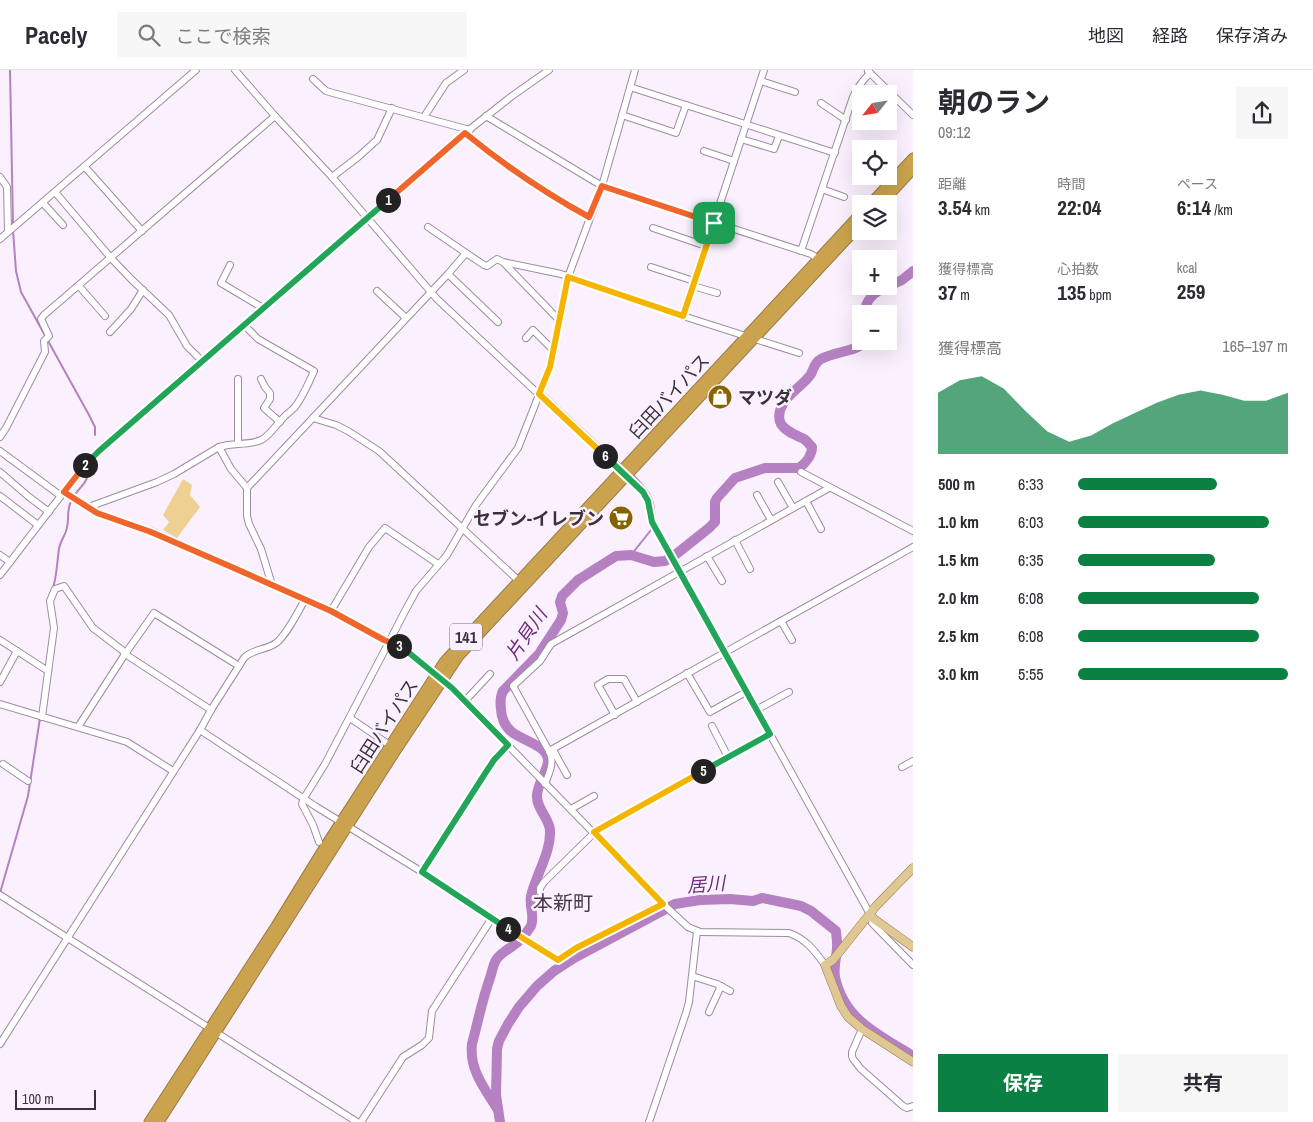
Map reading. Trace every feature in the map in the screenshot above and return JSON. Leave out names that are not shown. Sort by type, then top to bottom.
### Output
[{"type":"highway","points":[[878,195],[913,158]]},
{"type":"highway","points":[[889,195],[913,169]]},
{"type":"highway","name":"臼田バイパス","points":[[750,338],[852,223]]},
{"type":"highway","name":"臼田バイパス","points":[[344,825],[391,746],[440,677],[750,338],[852,233]]},
{"type":"highway","name":"臼田バイパス","points":[[159,1122],[213,1030],[440,677],[454,650],[624,474]]},
{"type":"highway","name":"臼田バイパス","points":[[149,1122],[213,1030]]},
{"type":"main road","points":[[912,870],[885,896],[872,916],[835,957],[825,965],[845,1013],[852,1022],[913,1062]]},
{"type":"main road","points":[[872,916],[913,947]]},
{"type":"street","points":[[0,239],[196,70]]},
{"type":"street","points":[[235,70],[368,217],[443,305],[641,490],[645,496],[652,522],[872,916],[872,923],[913,965]]},
{"type":"street","points":[[424,117],[446,83],[464,70]]},
{"type":"street","points":[[0,575],[80,471],[99,451],[467,131],[549,70]]},
{"type":"street","points":[[319,842],[302,804],[304,798],[350,718],[416,591],[446,555],[476,505],[518,448],[550,367],[568,277],[602,186],[635,70]]},
{"type":"street","points":[[683,316],[764,70]]},
{"type":"street","points":[[801,251],[856,90],[869,72],[913,115]]},
{"type":"street","points":[[313,78],[326,91],[424,117],[467,131],[510,169],[560,202],[589,217]]},
{"type":"street","points":[[761,80],[794,92]]},
{"type":"street","points":[[630,87],[834,154]]},
{"type":"street","points":[[821,103],[846,120]]},
{"type":"street","points":[[622,115],[676,133],[686,105]]},
{"type":"street","points":[[332,177],[377,140],[392,108]]},
{"type":"street","points":[[0,437],[45,352],[49,336],[41,319],[275,116]]},
{"type":"street","points":[[486,116],[602,186],[811,254],[818,259]]},
{"type":"street","points":[[741,140],[774,149],[778,136]]},
{"type":"street","points":[[704,151],[734,161]]},
{"type":"street","points":[[85,166],[142,231]]},
{"type":"street","points":[[0,177],[7,187],[12,229]]},
{"type":"street","points":[[822,189],[844,197]]},
{"type":"street","points":[[56,192],[111,258],[169,315],[187,346],[202,361]]},
{"type":"street","points":[[43,203],[63,225]]},
{"type":"street","points":[[428,227],[484,265],[487,266],[497,259],[503,262],[561,274],[799,353]]},
{"type":"street","points":[[653,228],[706,246]]},
{"type":"street","points":[[247,488],[466,253]]},
{"type":"street","points":[[503,262],[559,320]]},
{"type":"street","points":[[230,265],[221,283],[263,308]]},
{"type":"street","points":[[651,266],[717,293]]},
{"type":"street","points":[[448,274],[498,322]]},
{"type":"street","points":[[79,286],[105,316]]},
{"type":"street","points":[[110,332],[131,309],[143,290]]},
{"type":"street","points":[[376,291],[406,318]]},
{"type":"street","points":[[89,508],[157,482],[219,447],[252,444],[266,437],[295,408],[314,371],[258,339],[244,325]]},
{"type":"street","points":[[526,338],[533,330],[554,351]]},
{"type":"street","points":[[238,379],[238,444]]},
{"type":"street","points":[[261,379],[270,393],[270,399],[264,408],[280,422]]},
{"type":"street","points":[[313,418],[348,431],[390,460],[519,581]]},
{"type":"street","points":[[219,447],[231,469],[247,488],[248,524],[261,548],[272,585]]},
{"type":"street","points":[[0,451],[63,494],[97,513],[151,532],[331,611],[403,648],[440,677],[465,701],[666,907],[688,927],[697,931],[789,933],[800,937],[825,965]]},
{"type":"street","points":[[0,472],[48,512]]},
{"type":"street","points":[[800,472],[913,531]]},
{"type":"street","points":[[778,482],[793,508]]},
{"type":"street","points":[[567,775],[513,686],[540,661],[551,644],[829,488]]},
{"type":"street","points":[[0,496],[38,525]]},
{"type":"street","points":[[757,496],[771,520]]},
{"type":"street","points":[[806,501],[821,529]]},
{"type":"street","points":[[331,611],[369,548],[385,528],[438,564]]},
{"type":"street","points":[[735,540],[750,569]]},
{"type":"street","points":[[551,751],[913,547]]},
{"type":"street","points":[[0,555],[10,562]]},
{"type":"street","points":[[707,556],[722,581]]},
{"type":"street","points":[[40,717],[54,628],[50,601],[55,589],[62,583],[93,628],[125,654],[211,710]]},
{"type":"street","points":[[0,1044],[246,655],[279,641],[305,600]]},
{"type":"street","points":[[78,727],[154,613],[239,666]]},
{"type":"street","points":[[781,621],[792,640]]},
{"type":"street","points":[[0,640],[47,671]]},
{"type":"street","points":[[0,682],[17,651]]},
{"type":"street","points":[[465,701],[490,674]]},
{"type":"street","points":[[687,674],[710,712],[746,692]]},
{"type":"street","points":[[615,715],[598,685],[608,679],[624,679],[637,702]]},
{"type":"street","points":[[756,710],[789,692]]},
{"type":"street","points":[[0,704],[127,742],[173,771]]},
{"type":"street","points":[[350,718],[391,746]]},
{"type":"street","points":[[712,726],[728,757]]},
{"type":"street","points":[[200,730],[344,825],[422,872],[558,960],[576,948],[666,907]]},
{"type":"street","points":[[540,892],[544,882],[594,832],[770,734]]},
{"type":"street","points":[[422,872],[494,760],[508,745]]},
{"type":"street","points":[[544,783],[552,761],[551,751]]},
{"type":"street","points":[[902,767],[913,761]]},
{"type":"street","points":[[3,764],[28,781]]},
{"type":"street","points":[[571,809],[594,796]]},
{"type":"street","points":[[0,895],[357,1122]]},
{"type":"street","points":[[361,1122],[402,1057],[422,1045],[429,1038],[432,1011],[492,918]]},
{"type":"street","points":[[649,1122],[686,1013],[697,931]]},
{"type":"street","points":[[692,976],[730,990]]},
{"type":"street","points":[[709,1012],[721,986]]},
{"type":"street","points":[[862,1029],[852,1052],[853,1060],[903,1106],[906,1108],[913,1106]]},
{"type":"shaded area","points":[[183,479],[192,485],[190,495],[200,507],[177,538],[163,530],[169,522],[163,515]]},
{"type":"waterway","points":[[10,70],[13,225]]},
{"type":"waterway","points":[[13,230],[16,271],[21,292],[89,415],[95,427],[95,435]]},
{"type":"waterway","name":"片貝川","points":[[897,282],[913,271]]},
{"type":"waterway","name":"片貝川","points":[[866,305],[874,295]]},
{"type":"waterway","name":"片貝川","points":[[498,1110],[475,1071],[472,1044],[495,962],[501,954],[519,941],[531,926],[531,896],[550,839],[549,826],[537,800],[539,786],[548,762],[547,756],[540,748],[516,735],[507,727],[501,712],[501,695],[539,654],[561,620],[563,613],[560,602],[562,596],[578,580],[616,556],[631,555],[654,562],[665,561],[715,522],[715,502],[735,478],[765,468],[799,468],[804,464],[810,456],[812,447],[805,440],[783,427],[779,420],[780,410],[788,397],[808,378],[819,360],[852,348]]},
{"type":"waterway","points":[[545,394],[622,466]]},
{"type":"waterway","points":[[53,588],[60,546],[67,527],[69,507],[75,494],[87,479],[89,467]]},
{"type":"waterway","points":[[633,475],[646,489],[652,499],[654,518]]},
{"type":"waterway","points":[[631,555],[651,530],[652,525]]},
{"type":"waterway","points":[[0,893],[28,796],[40,718]]},
{"type":"waterway","name":"居川","points":[[500,1122],[496,1095],[497,1049],[499,1041],[519,1007],[537,986],[554,971],[574,958],[675,904],[700,900],[730,899],[753,901],[762,898],[801,906],[811,911],[836,931],[835,977],[846,1005],[865,1025],[913,1056]]},
{"type":"place","name":"マツダ","points":[[720,397]]},
{"type":"place","name":"セブン-イレブン","points":[[621,518]]},
{"type":"district","name":"本新町","points":[[563,902]]},
{"type":"route","points":[[465,133],[510,169],[560,202],[589,217],[602,186],[714,223],[683,316],[568,277],[554,351],[542,390],[539,394],[643,492],[648,501],[652,522],[770,734],[594,832],[663,904],[576,948],[558,960],[422,872],[494,760],[508,745],[452,688],[403,648],[384,640],[331,611],[151,532],[97,513],[78,499],[64,492],[99,451],[465,133]]}]
